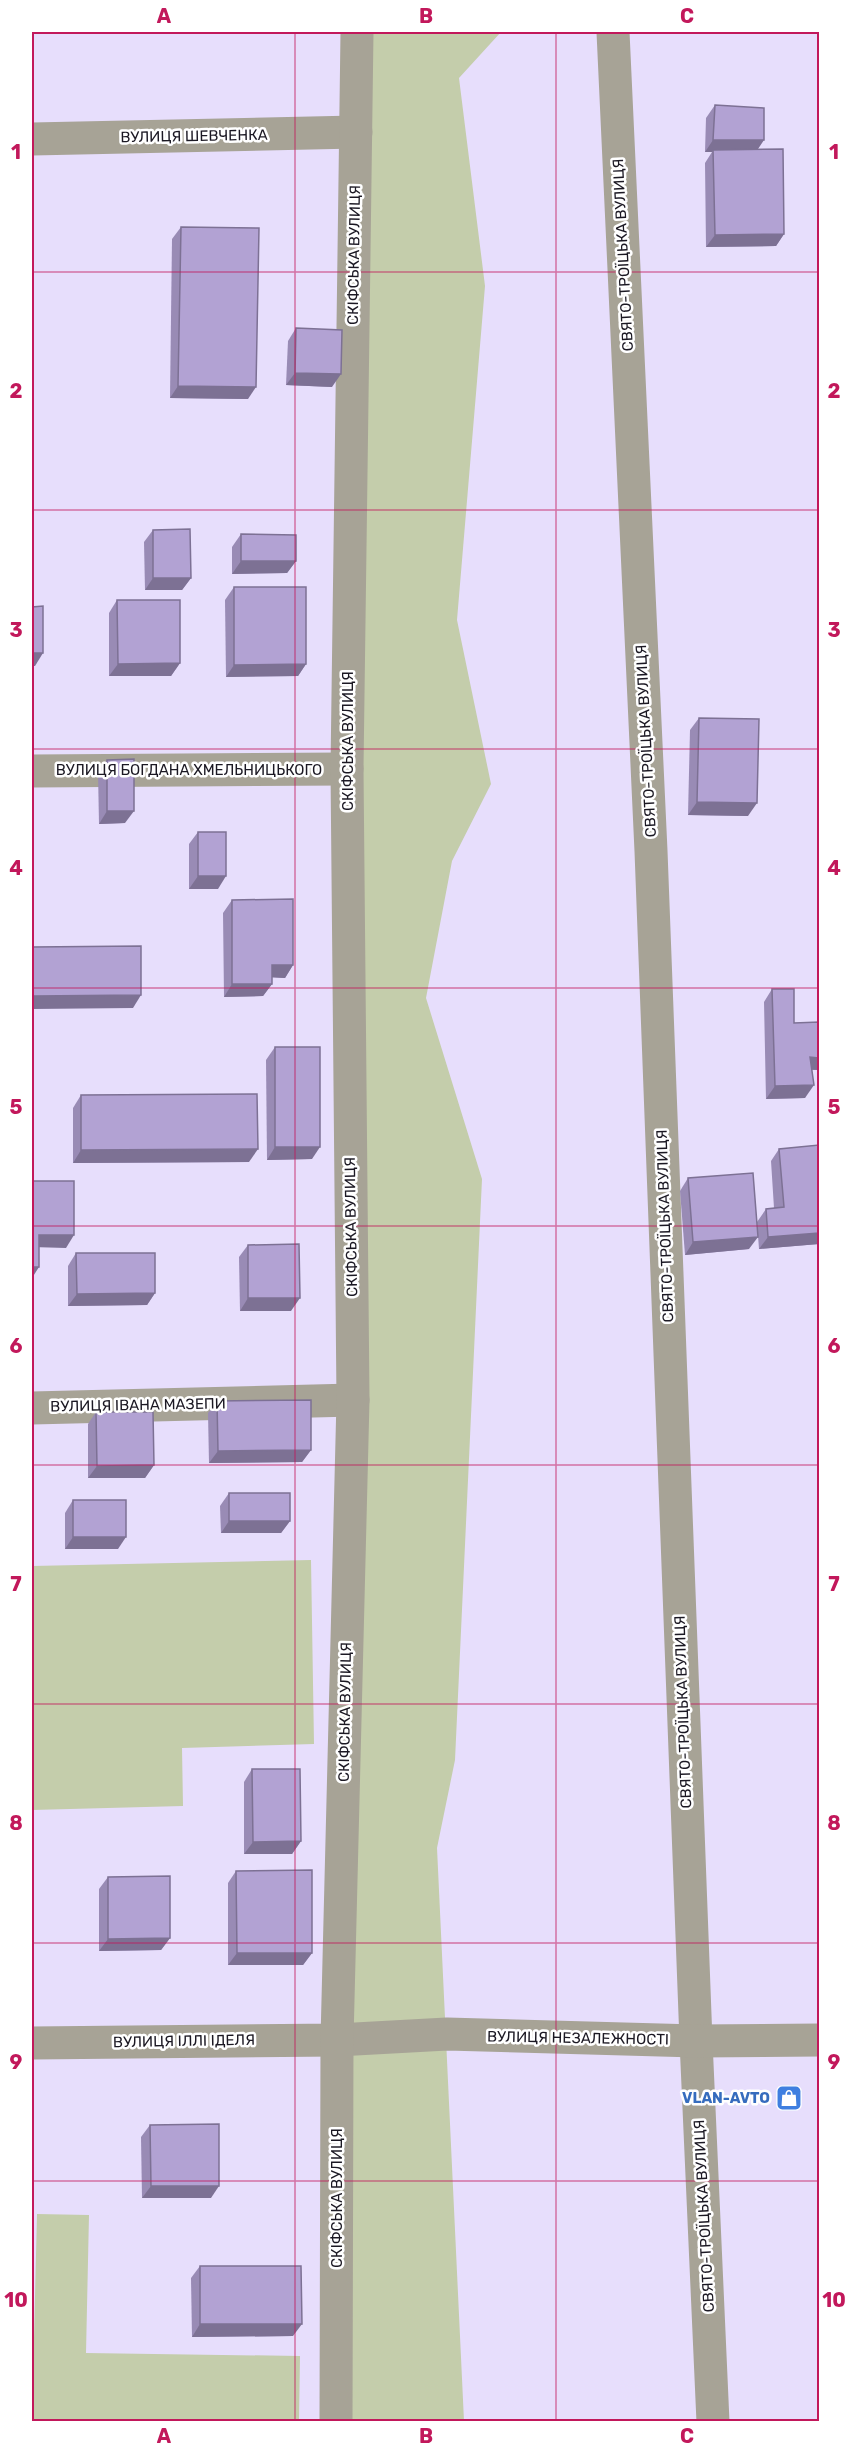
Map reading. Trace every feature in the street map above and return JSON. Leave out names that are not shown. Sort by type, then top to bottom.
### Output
[{"type":"street","name":"СКІФСЬКА ВУЛИЦЯ","points":[[336,2421],[337,2040],[352,1400],[347,769],[357,32]]},
{"type":"street","name":"СВЯТО-ТРОЇЦЬКА ВУЛИЦЯ","points":[[613,32],[651,839],[696,2041],[713,2421]]},
{"type":"street","name":"ВУЛИЦЯ ШЕВЧЕНКА","points":[[32,139],[356,132]]},
{"type":"street","name":"ВУЛИЦЯ БОГДАНА ХМЕЛЬНИЦЬКОГО","points":[[32,771],[347,769]]},
{"type":"street","name":"ВУЛИЦЯ ІВАНА МАЗЕПИ","points":[[32,1408],[352,1400]]},
{"type":"street","name":"ВУЛИЦЯ НЕЗАЛЕЖНОСТІ","points":[[337,2040],[447,2034],[696,2041],[819,2040]]},
{"type":"street","name":"ВУЛИЦЯ ІЛЛІ ІДЕЛЯ","points":[[32,2043],[337,2040]]},
{"type":"green space","points":[[357,32],[501,32],[459,78],[485,286],[457,620],[491,784],[452,861],[426,998],[482,1179],[455,1760],[437,1848],[464,2421],[336,2422]]},
{"type":"green space","points":[[311,1560],[314,1744],[182,1748],[183,1806],[32,1810],[32,1566]]},
{"type":"green space","points":[[37,2214],[89,2215],[86,2353],[300,2356],[299,2421],[32,2421]]},
{"type":"building","points":[[715,105],[764,108],[764,140],[713,140]]},
{"type":"building","points":[[783,149],[784,234],[715,235],[713,150]]},
{"type":"building","points":[[181,227],[259,228],[256,387],[178,386]]},
{"type":"building","points":[[296,328],[342,330],[341,374],[295,373]]},
{"type":"building","points":[[190,529],[191,578],[153,578],[153,530]]},
{"type":"building","points":[[241,534],[296,535],[296,561],[241,561]]},
{"type":"building","points":[[234,587],[306,587],[306,664],[234,665]]},
{"type":"building","points":[[117,600],[180,600],[180,663],[118,664]]},
{"type":"building","points":[[43,606],[43,653],[32,653],[32,607]]},
{"type":"building","points":[[699,718],[759,719],[757,803],[697,802]]},
{"type":"building","points":[[134,759],[134,811],[107,811],[107,760]]},
{"type":"building","points":[[198,832],[226,832],[226,876],[198,876]]},
{"type":"building","points":[[293,899],[293,965],[272,965],[272,984],[232,984],[232,900]]},
{"type":"building","points":[[141,946],[141,995],[32,996],[32,947]]},
{"type":"building","points":[[772,989],[794,989],[794,1023],[819,1022],[819,1058],[810,1057],[814,1085],[775,1086]]},
{"type":"building","points":[[275,1047],[320,1047],[320,1147],[275,1147]]},
{"type":"building","points":[[257,1094],[258,1149],[81,1150],[81,1095]]},
{"type":"building","points":[[819,1145],[819,1233],[768,1237],[766,1209],[784,1207],[779,1149]]},
{"type":"building","points":[[753,1173],[758,1237],[693,1242],[688,1178]]},
{"type":"building","points":[[32,1181],[74,1181],[74,1235],[39,1235],[39,1267],[32,1267]]},
{"type":"building","points":[[299,1244],[300,1298],[248,1298],[248,1245]]},
{"type":"building","points":[[76,1253],[155,1253],[155,1293],[77,1294]]},
{"type":"building","points":[[311,1400],[311,1450],[218,1451],[217,1401]]},
{"type":"building","points":[[96,1412],[153,1412],[154,1465],[97,1466]]},
{"type":"building","points":[[229,1493],[290,1493],[290,1521],[229,1521]]},
{"type":"building","points":[[73,1500],[126,1500],[126,1537],[73,1537]]},
{"type":"building","points":[[252,1769],[300,1769],[301,1841],[253,1842]]},
{"type":"building","points":[[312,1870],[312,1953],[237,1953],[236,1871]]},
{"type":"building","points":[[170,1876],[170,1938],[108,1939],[108,1877]]},
{"type":"building","points":[[32,2064],[33,2136],[32,2136]]},
{"type":"building","points":[[219,2124],[219,2186],[151,2186],[150,2125]]},
{"type":"building","points":[[200,2266],[301,2266],[302,2324],[200,2324]]},
{"type":"place","name":"VLAN-AVTO","points":[[789,2098]]}]
